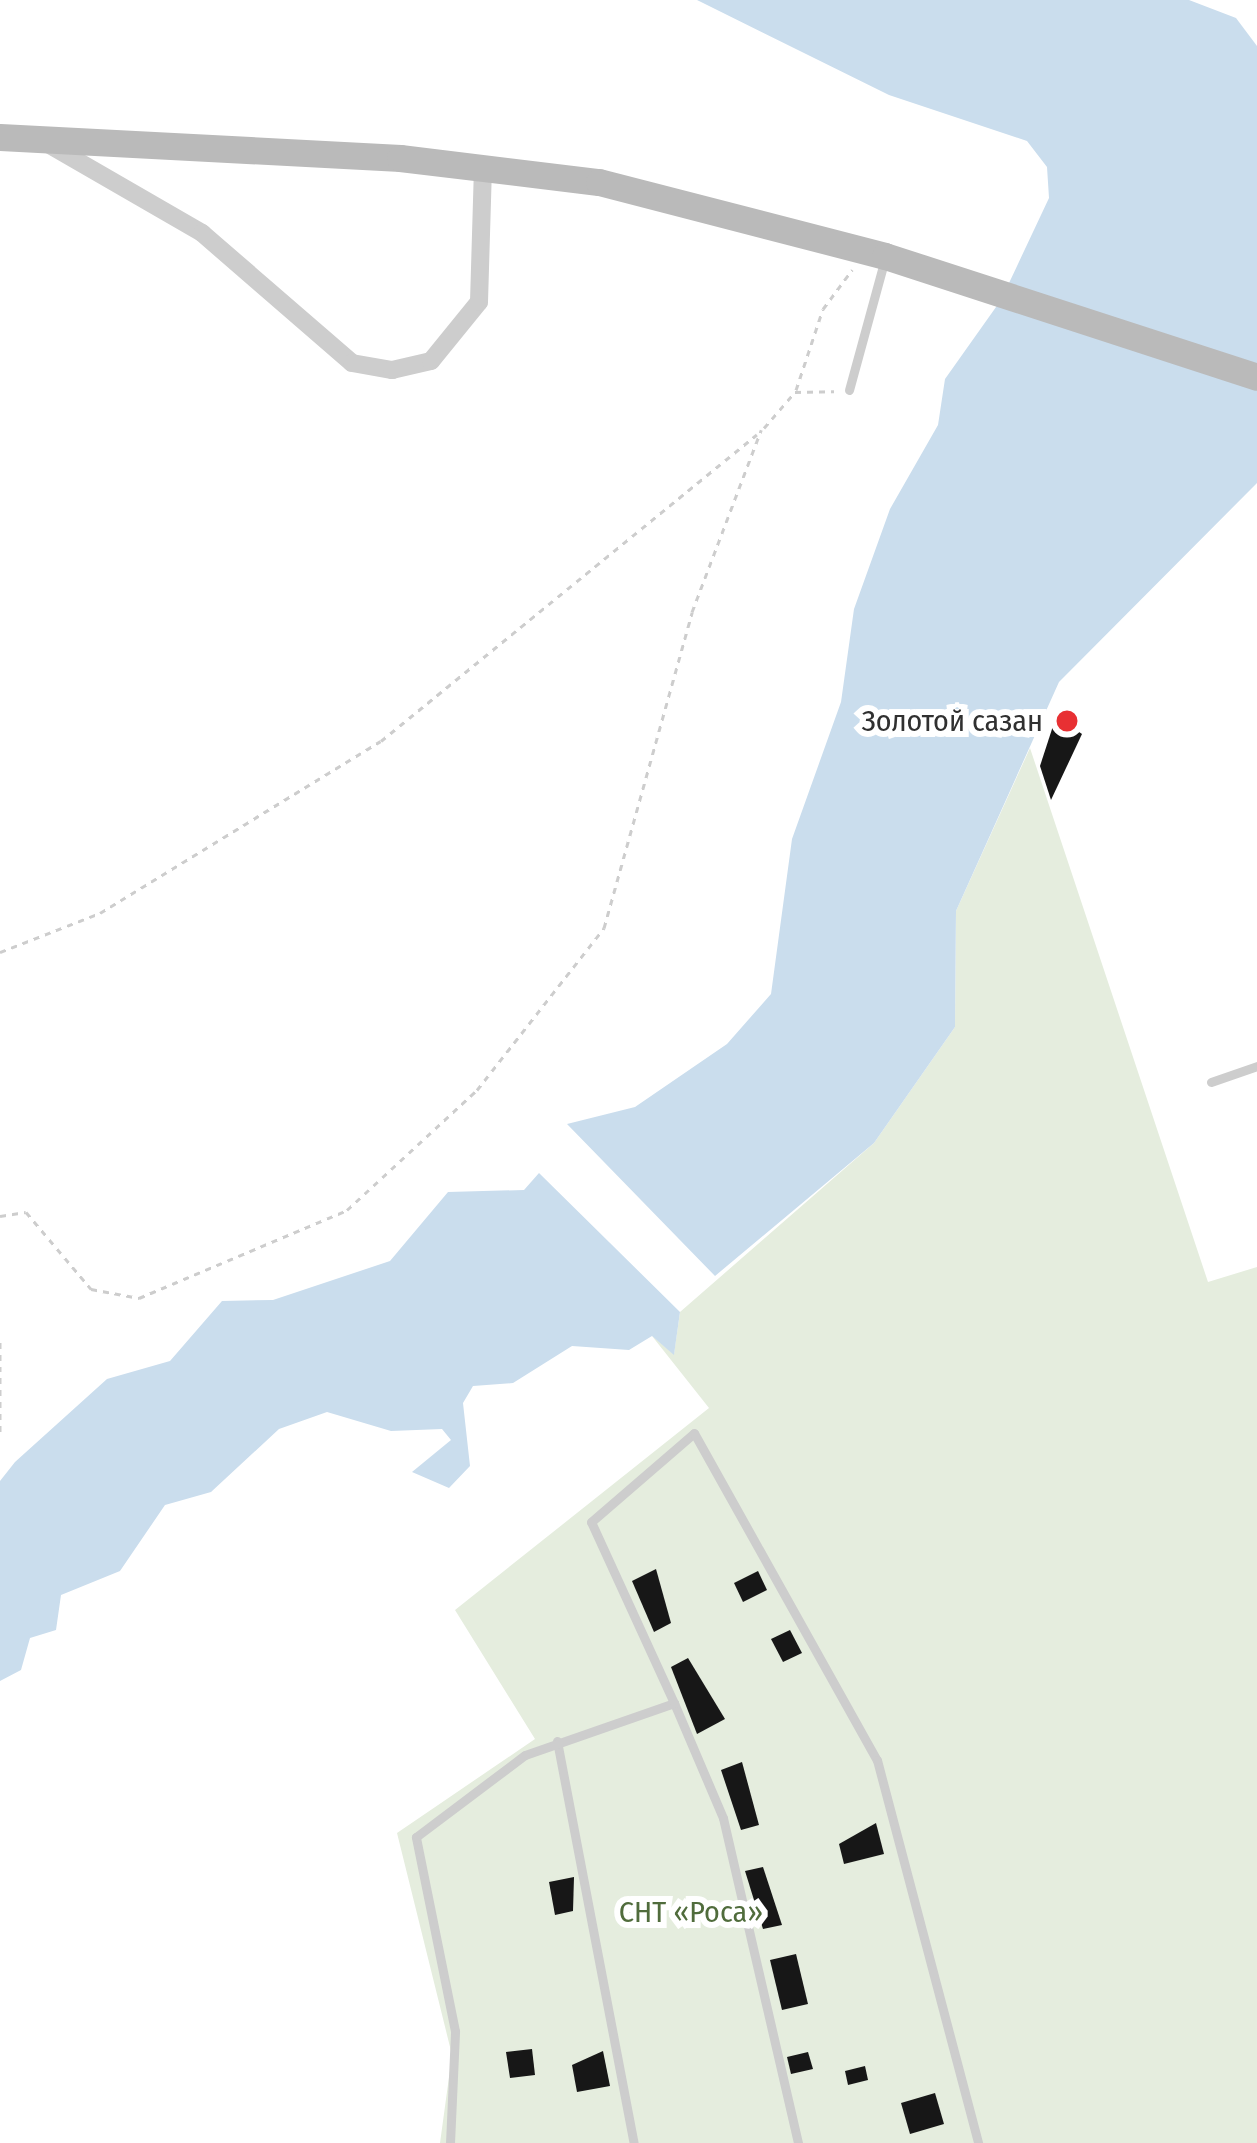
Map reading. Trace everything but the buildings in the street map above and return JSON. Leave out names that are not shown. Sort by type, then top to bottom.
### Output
[{"type":"main road","points":[[0,137],[483,165],[699,203],[873,252],[1257,377]]},
{"type":"street","points":[[39,139],[202,232],[352,363],[392,370],[431,361],[479,302],[483,165]]},
{"type":"lane","points":[[850,390],[873,252]]},
{"type":"lane","points":[[1211,1082],[1257,1066]]},
{"type":"lane","points":[[798,2143],[723,1818],[591,1522],[694,1432],[877,1760],[978,2143]]},
{"type":"lane","points":[[450,2143],[455,2031],[413,1845],[496,1772],[557,1741],[674,1703]]},
{"type":"lane","points":[[557,1741],[634,2143]]},
{"type":"path","points":[[0,952],[100,913],[381,740],[761,430],[795,392],[824,309],[873,252]]},
{"type":"path","points":[[795,392],[850,390]]},
{"type":"path","points":[[0,1216],[26,1212],[91,1289],[139,1298],[346,1210],[477,1090],[604,928],[692,612],[761,430]]},
{"type":"path","points":[[0,1342],[0,1436]]},
{"type":"green space","name":"СНТ «Роса»","points":[[1030,748],[1208,1282],[1257,1267],[1257,2143],[440,2143],[452,2055],[397,1833],[535,1739],[455,1610],[709,1408],[652,1336],[674,1354],[680,1312],[874,1143],[955,1027],[956,911]]},
{"type":"water","points":[[697,0],[1189,0],[1236,18],[1257,46],[1257,483],[1059,682],[956,911],[955,1027],[874,1143],[715,1276],[567,1124],[635,1107],[727,1044],[771,994],[792,839],[841,702],[854,609],[890,509],[938,425],[945,379],[1001,300],[1049,198],[1047,167],[1027,141],[889,95]]},
{"type":"water","points":[[539,1173],[680,1312],[674,1355],[652,1336],[629,1350],[572,1346],[513,1383],[473,1386],[463,1403],[470,1466],[449,1488],[412,1472],[451,1440],[442,1429],[391,1431],[327,1412],[279,1429],[211,1492],[165,1505],[120,1571],[61,1595],[56,1630],[30,1638],[21,1670],[0,1681],[0,1481],[15,1462],[107,1379],[170,1361],[222,1301],[273,1300],[390,1261],[448,1192],[524,1190]]},
{"type":"place","name":"Золотой сазан","points":[[1067,721]]}]
